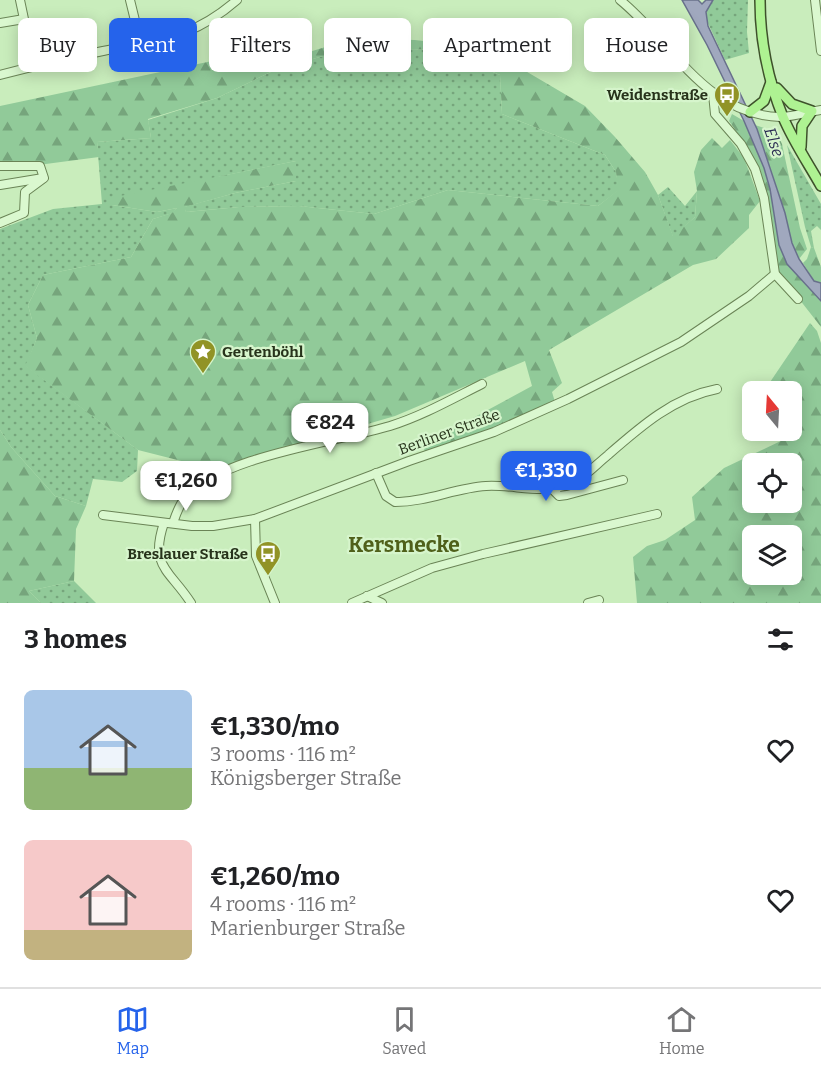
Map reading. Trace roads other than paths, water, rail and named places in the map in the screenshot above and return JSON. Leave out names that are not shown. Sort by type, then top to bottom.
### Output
[{"type":"main road","points":[[760,0],[762,45],[771,82],[783,117],[821,186]]},
{"type":"main road","points":[[771,82],[790,102],[817,111]]},
{"type":"main road","points":[[754,113],[764,101],[771,82]]},
{"type":"main road","points":[[801,150],[800,133],[805,121],[817,111]]},
{"type":"street","points":[[0,23],[24,19],[20,0]]},
{"type":"street","points":[[130,0],[134,18]]},
{"type":"street","points":[[197,28],[225,11],[237,0]]},
{"type":"street","points":[[620,0],[688,71],[713,94],[729,104],[754,113],[783,117],[817,111]]},
{"type":"street","points":[[815,0],[821,51]]},
{"type":"street","points":[[0,75],[109,50]]},
{"type":"street","points":[[713,94],[715,114],[741,144],[755,169],[764,198],[775,274],[798,299]]},
{"type":"street","points":[[0,166],[40,166],[44,178]]},
{"type":"street","points":[[0,185],[44,178]]},
{"type":"street","points":[[0,223],[24,213],[24,192],[44,178]]},
{"type":"street","name":"Berliner Straße","points":[[103,515],[192,526],[213,526],[255,519],[376,473],[494,432],[636,366],[681,342],[749,296],[775,274]]},
{"type":"street","points":[[191,603],[159,560],[159,543],[184,499],[193,490],[243,463],[391,425],[431,410],[482,384]]},
{"type":"street","points":[[376,473],[386,496],[395,502],[435,498],[485,486],[553,489],[570,484],[587,474],[639,428],[672,407],[693,396],[717,389]]},
{"type":"street","points":[[553,489],[559,496],[567,495],[623,480]]},
{"type":"street","points":[[352,603],[432,568],[657,514]]},
{"type":"street","points":[[255,519],[256,556],[274,603]]},
{"type":"street","points":[[367,596],[382,603]]},
{"type":"street","points":[[588,603],[599,600]]},
{"type":"water","points":[[682,0],[698,0],[702,4],[706,0],[713,0],[706,12],[708,26],[757,129],[799,259],[814,281],[821,283],[821,301],[787,264],[779,245],[770,189],[764,168],[707,45]]},
{"type":"place","name":"Weidenstraße","points":[[727,118]]},
{"type":"place","name":"Gertenböhl","points":[[203,375]]},
{"type":"place","name":"Breslauer Straße","points":[[268,577]]},
{"type":"district","name":"Kersmecke","points":[[404,545]]},
{"type":"water label","name":"Else","points":[[774,142]]}]
